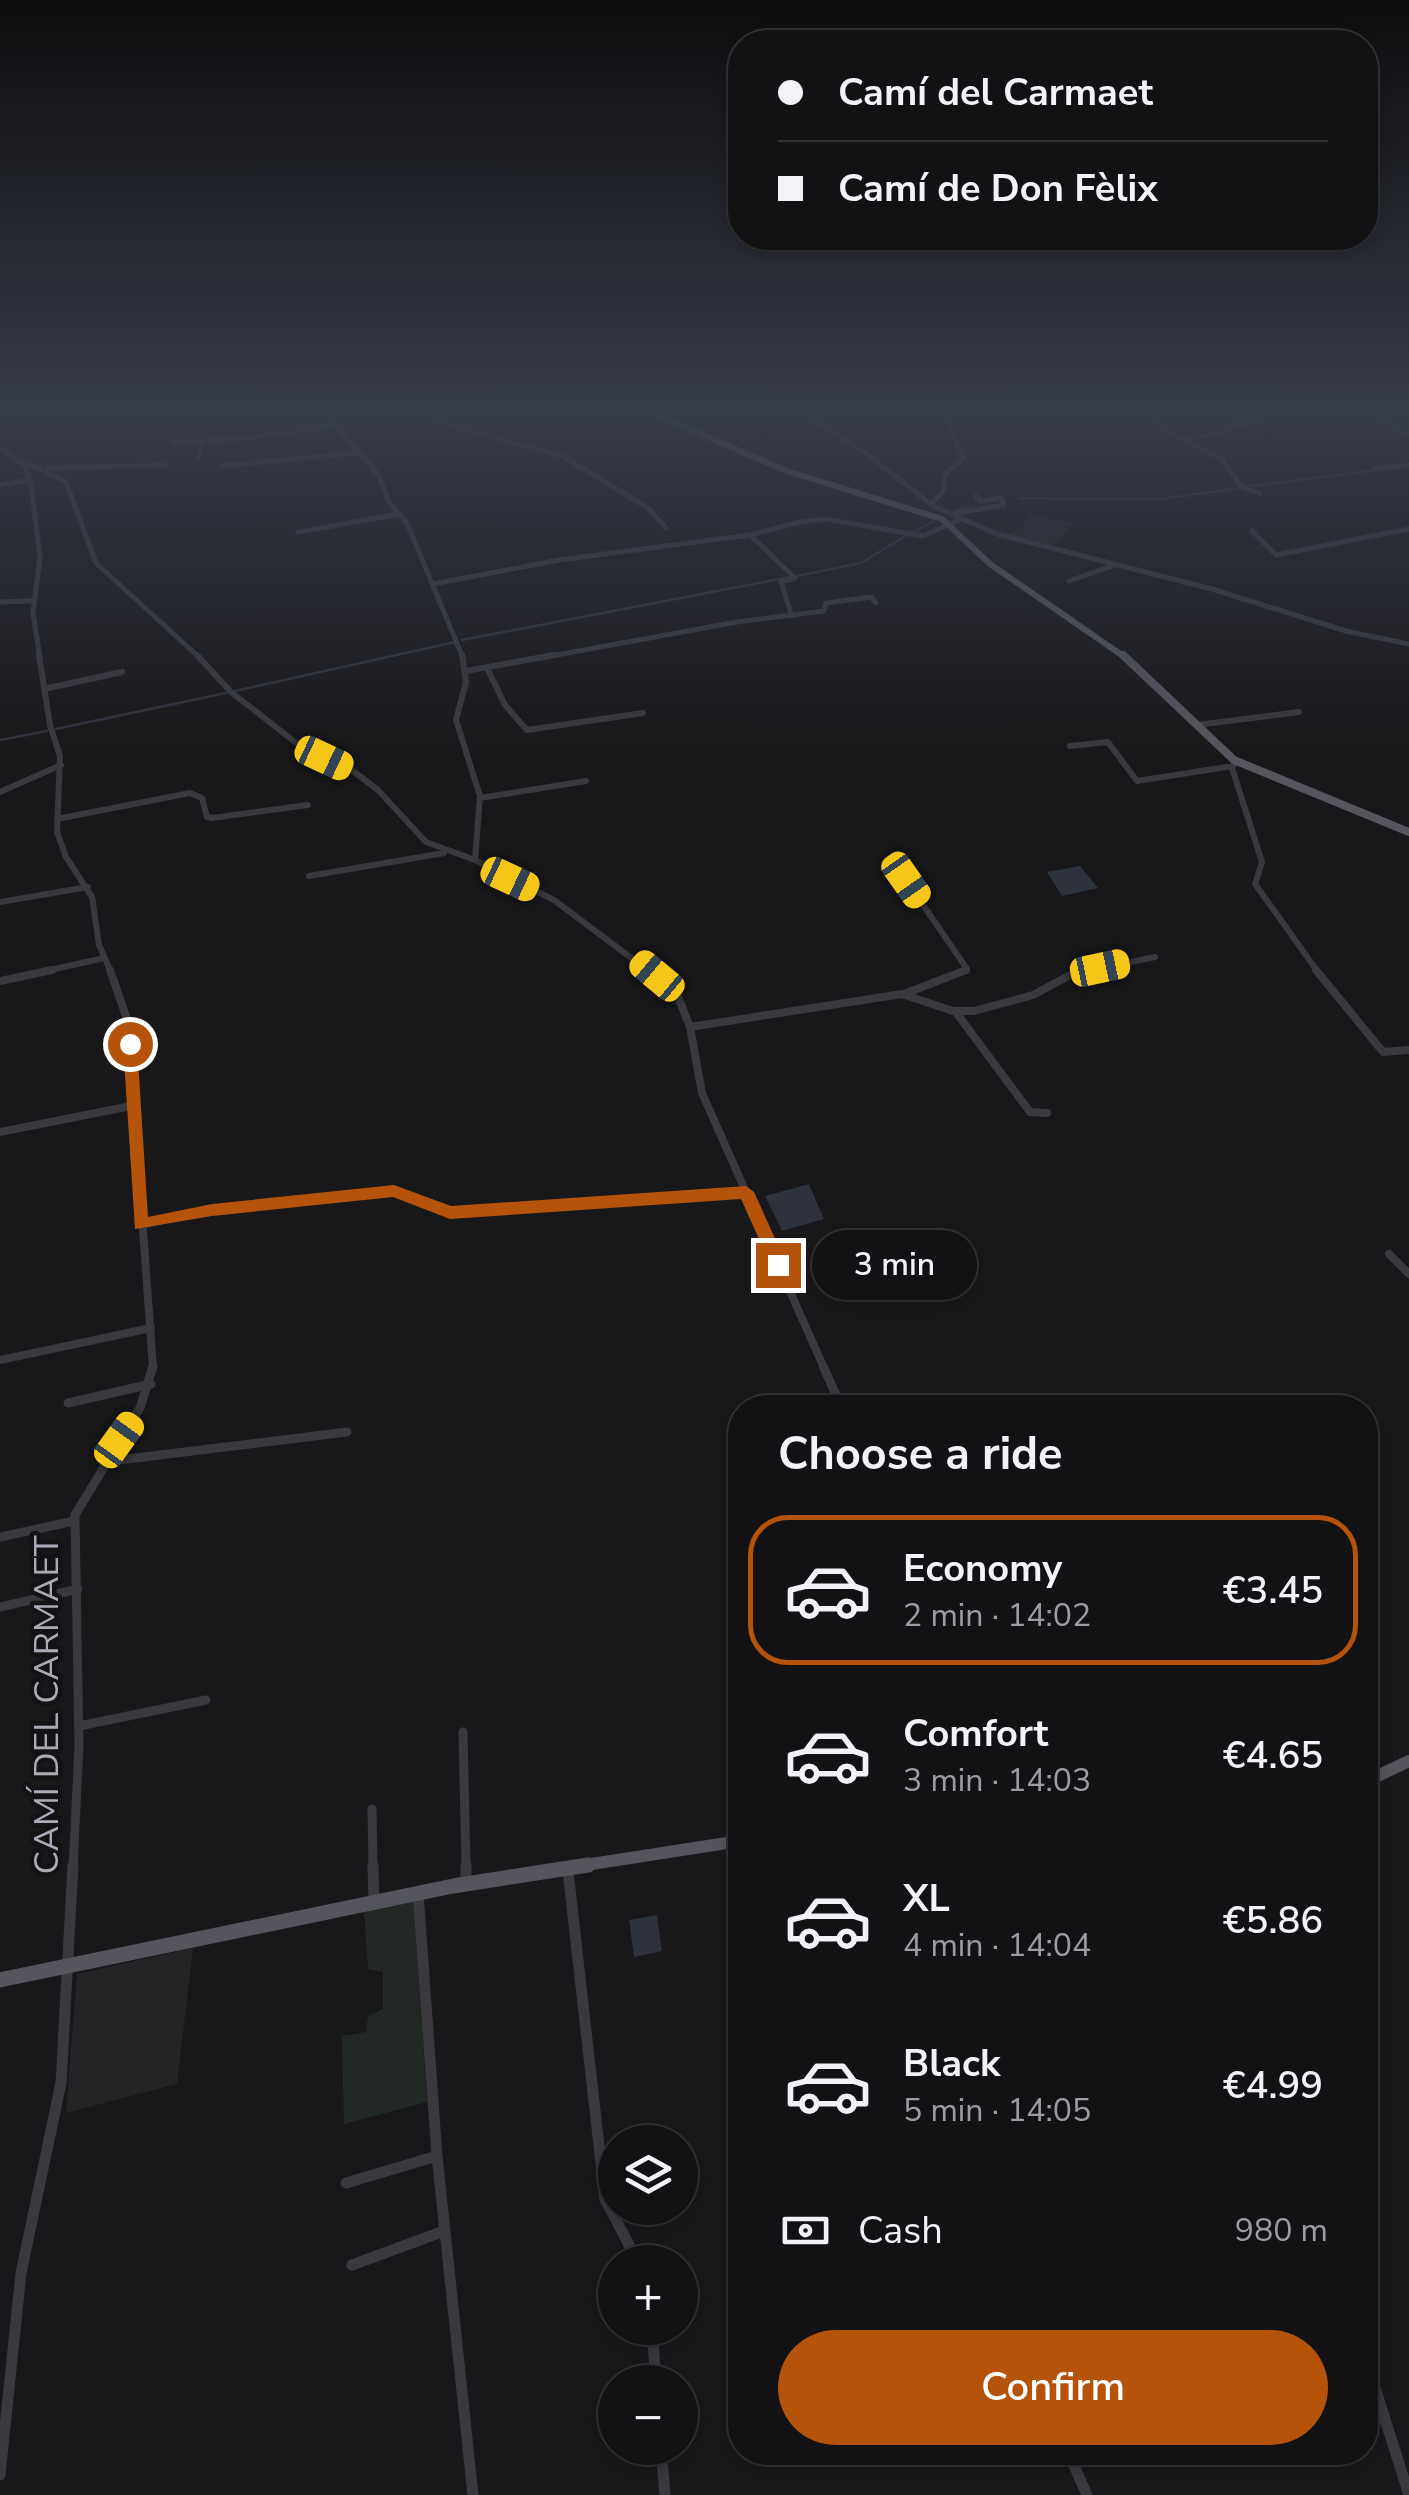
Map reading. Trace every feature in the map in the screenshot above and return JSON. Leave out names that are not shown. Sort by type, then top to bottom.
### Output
[{"type":"main road","points":[[954,523],[990,564],[1140,669],[1234,764],[1408,831]]},
{"type":"main road","points":[[1378,1776],[1409,1761]]},
{"type":"main road","points":[[0,1980],[374,1901],[728,1844]]},
{"type":"street","name":"CAMÍ DEL CARMAET","points":[[0,2471],[21,2272],[61,2083],[79,1726],[74,1521],[88,1484],[141,1409],[151,1384],[151,1328],[131,1106],[128,1022],[120,991],[104,958],[88,887],[66,857],[57,819],[61,766],[44,690],[32,602],[40,557],[36,523]]},
{"type":"street","points":[[81,523],[95,562],[107,578],[168,628],[254,712],[295,742],[353,771],[378,790],[426,842],[475,860],[554,900],[676,992],[690,1028],[702,1093],[836,1395]]},
{"type":"street","points":[[298,532],[347,523]]},
{"type":"street","points":[[409,523],[466,671],[456,720],[480,798],[475,860]]},
{"type":"street","points":[[662,523],[666,528]]},
{"type":"street","points":[[433,584],[678,542],[750,536],[806,523]]},
{"type":"street","points":[[851,523],[923,536],[941,523]]},
{"type":"street","points":[[973,523],[1012,540],[1409,644]]},
{"type":"street","points":[[1252,531],[1276,554],[1409,528]]},
{"type":"street","points":[[750,536],[795,578],[781,582],[792,616]]},
{"type":"street","points":[[1069,582],[1116,565]]},
{"type":"street","points":[[466,671],[738,622],[824,611],[826,603],[871,597],[876,603]]},
{"type":"street","points":[[0,602],[32,602]]},
{"type":"street","points":[[487,668],[505,705],[527,730],[642,713]]},
{"type":"street","points":[[44,690],[122,672]]},
{"type":"street","points":[[1197,725],[1299,712]]},
{"type":"street","points":[[1070,746],[1108,742],[1137,781],[1234,764],[1262,862],[1255,884],[1384,1052],[1409,1050]]},
{"type":"street","points":[[0,792],[61,766]]},
{"type":"street","points":[[480,798],[586,781]]},
{"type":"street","points":[[57,819],[190,793],[202,798],[208,817],[212,818],[308,806]]},
{"type":"street","points":[[309,876],[448,852]]},
{"type":"street","points":[[690,1028],[902,994],[967,969],[906,880]]},
{"type":"street","points":[[0,902],[88,887]]},
{"type":"street","points":[[902,994],[955,1011],[992,1008],[1033,995],[1072,974],[1155,956]]},
{"type":"street","points":[[0,981],[104,958]]},
{"type":"street","points":[[955,1011],[1030,1112],[1048,1113]]},
{"type":"street","points":[[0,1132],[131,1106]]},
{"type":"street","points":[[140,1225],[212,1210],[394,1191],[450,1212],[746,1192]]},
{"type":"street","points":[[1389,1254],[1409,1274]]},
{"type":"street","points":[[0,1360],[151,1328]]},
{"type":"street","points":[[68,1403],[151,1384]]},
{"type":"street","points":[[103,1462],[347,1432]]},
{"type":"street","points":[[0,1536],[74,1521]]},
{"type":"street","points":[[0,1607],[78,1589]]},
{"type":"street","points":[[79,1726],[206,1700]]},
{"type":"street","points":[[463,1732],[466,1884]]},
{"type":"street","points":[[372,1809],[374,1901]]},
{"type":"street","points":[[568,1870],[605,2198],[629,2245]]},
{"type":"street","points":[[418,1893],[437,2156],[473,2495]]},
{"type":"street","points":[[346,2182],[437,2156]]},
{"type":"street","points":[[352,2265],[444,2232]]},
{"type":"street","points":[[1378,2397],[1409,2495]]},
{"type":"street","points":[[662,2465],[664,2495]]},
{"type":"street","points":[[1073,2465],[1086,2495]]},
{"type":"shaded area","points":[[1073,523],[1052,548],[1009,536],[1025,524]]},
{"type":"shaded area","points":[[1080,866],[1098,888],[1062,896],[1047,872]]},
{"type":"shaded area","points":[[809,1184],[824,1219],[782,1231],[765,1196]]},
{"type":"shaded area","points":[[413,1898],[427,2102],[344,2124],[342,2036],[366,2032],[368,2016],[383,2009],[383,1972],[368,1969],[364,1911]]},
{"type":"shaded area","points":[[657,1915],[662,1951],[634,1957],[629,1920]]},
{"type":"shaded area","points":[[193,1948],[177,2084],[66,2113],[77,1974]]},
{"type":"waterway","points":[[911,533],[929,523]]},
{"type":"waterway","points":[[797,576],[861,563],[907,535]]},
{"type":"waterway","points":[[462,640],[790,577]]},
{"type":"waterway","points":[[235,691],[455,642]]},
{"type":"waterway","points":[[56,729],[226,693]]},
{"type":"waterway","points":[[0,740],[47,731]]},
{"type":"route","points":[[130,1044],[140,1225],[212,1210],[394,1191],[450,1212],[746,1192],[778,1265]]}]
